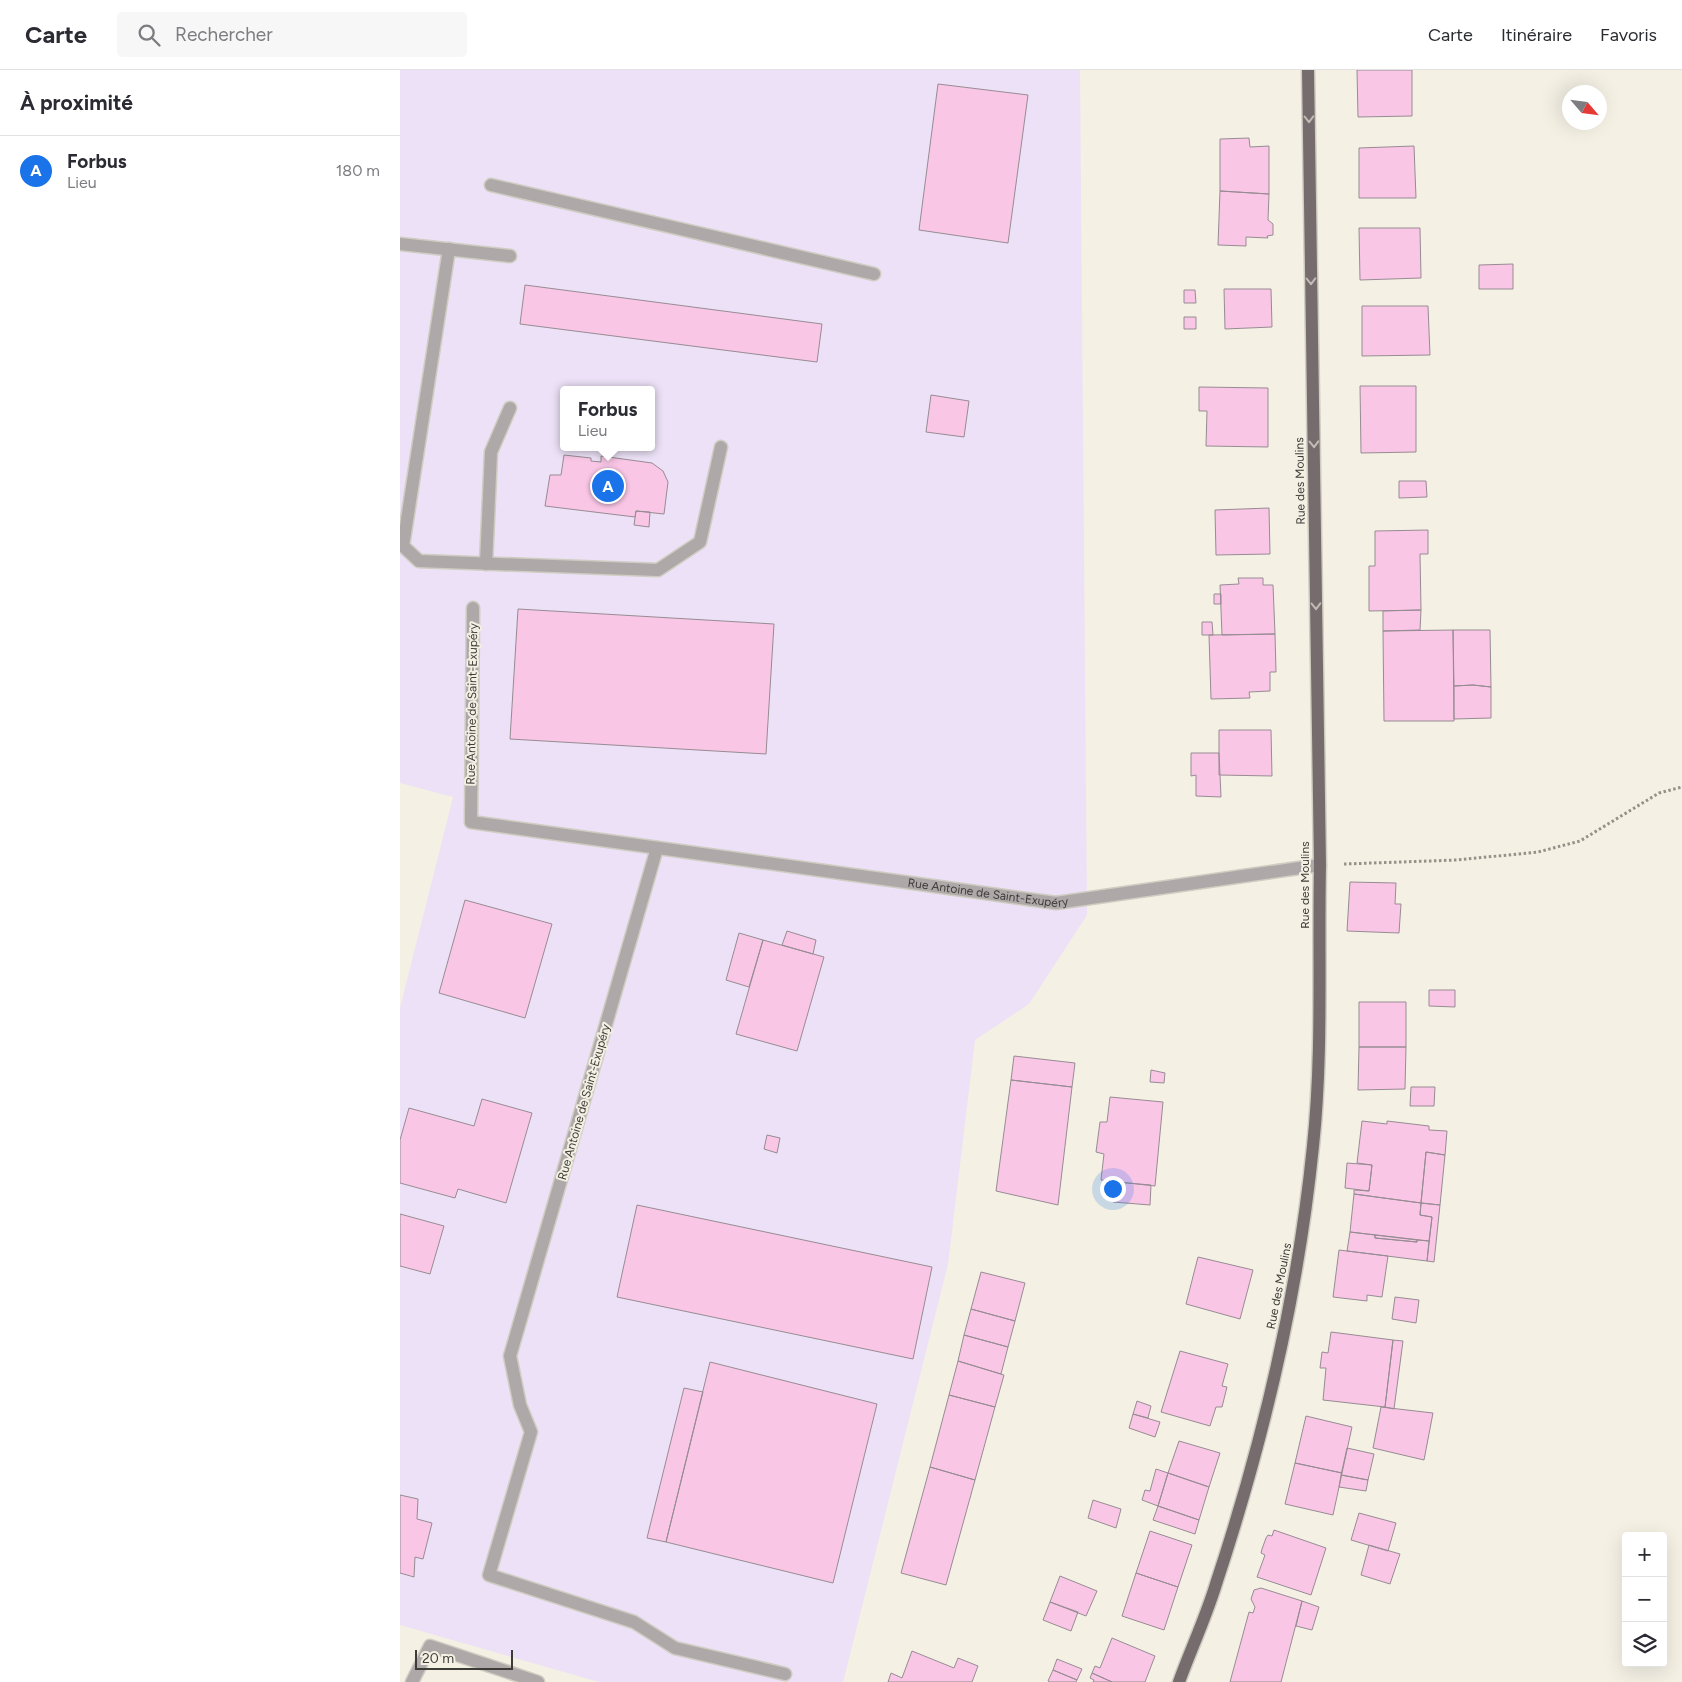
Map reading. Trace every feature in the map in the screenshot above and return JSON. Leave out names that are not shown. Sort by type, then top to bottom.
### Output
[{"type":"main road","name":"Rue des Moulins","points":[[1179,1682],[1216,1586],[1266,1415],[1289,1310],[1302,1235],[1314,1146],[1319,1066],[1318,954],[1320,865],[1308,70]]},
{"type":"street","points":[[491,185],[874,274]]},
{"type":"street","points":[[400,244],[510,256]]},
{"type":"street","points":[[449,249],[403,546],[419,561],[658,570],[700,542],[721,447]]},
{"type":"street","points":[[486,564],[491,452],[510,408]]},
{"type":"street","name":"Rue Antoine de Saint-Exupéry","points":[[473,608],[471,822],[1056,903],[1320,865]]},
{"type":"street","name":"Rue Antoine de Saint-Exupéry","points":[[657,848],[510,1356],[520,1405],[531,1432],[489,1576],[634,1622],[675,1648],[785,1674]]},
{"type":"street","points":[[412,1682],[430,1646],[538,1682]]},
{"type":"path","points":[[1320,865],[1457,860],[1538,852],[1580,842],[1659,794],[1682,787]]},
{"type":"shaded area","points":[[400,70],[1080,70],[1087,915],[1029,1004],[975,1040],[948,1264],[843,1682],[599,1682],[400,1625],[400,1008],[453,797],[400,783]]},
{"type":"building","points":[[1357,70],[1412,70],[1412,116],[1358,117]]},
{"type":"building","points":[[938,84],[1028,95],[1008,243],[919,230]]},
{"type":"building","points":[[1249,138],[1250,147],[1269,146],[1269,194],[1220,191],[1220,139]]},
{"type":"building","points":[[1414,146],[1416,198],[1359,198],[1359,148]]},
{"type":"building","points":[[1220,191],[1269,194],[1268,220],[1273,224],[1273,235],[1267,236],[1268,238],[1246,237],[1246,246],[1218,245]]},
{"type":"building","points":[[1359,228],[1420,228],[1421,278],[1360,280]]},
{"type":"building","points":[[1513,264],[1513,289],[1479,289],[1479,265]]},
{"type":"building","points":[[525,285],[822,324],[817,362],[520,324]]},
{"type":"building","points":[[1224,289],[1271,289],[1272,327],[1225,329]]},
{"type":"building","points":[[1184,290],[1195,290],[1196,303],[1184,303]]},
{"type":"building","points":[[1362,306],[1428,306],[1430,355],[1362,356]]},
{"type":"building","points":[[1184,317],[1196,317],[1196,329],[1184,329]]},
{"type":"building","points":[[1360,386],[1416,386],[1416,452],[1361,453]]},
{"type":"building","points":[[1199,387],[1268,388],[1268,447],[1206,446],[1207,411],[1199,411]]},
{"type":"building","points":[[931,395],[969,401],[964,437],[926,432]]},
{"type":"building","points":[[564,455],[591,458],[591,461],[601,462],[601,456],[652,463],[663,471],[668,482],[664,514],[636,511],[635,517],[545,506],[550,475],[561,475]]},
{"type":"building","points":[[1399,481],[1426,481],[1427,497],[1399,498]]},
{"type":"building","points":[[1269,508],[1270,554],[1216,555],[1215,510]]},
{"type":"building","points":[[636,511],[650,512],[649,527],[634,525]]},
{"type":"building","points":[[1428,530],[1428,554],[1420,554],[1421,610],[1369,611],[1369,566],[1375,566],[1375,531]]},
{"type":"building","points":[[1238,578],[1263,578],[1263,585],[1273,585],[1275,634],[1222,635],[1220,585],[1239,584]]},
{"type":"building","points":[[1214,594],[1221,594],[1221,604],[1214,604]]},
{"type":"building","points":[[518,609],[774,624],[766,754],[510,739]]},
{"type":"building","points":[[1421,610],[1420,630],[1383,631],[1383,611]]},
{"type":"building","points":[[1202,622],[1212,622],[1213,635],[1202,635]]},
{"type":"building","points":[[1453,630],[1490,630],[1491,687],[1473,685],[1454,686]]},
{"type":"building","points":[[1453,630],[1454,721],[1384,721],[1383,631]]},
{"type":"building","points":[[1275,634],[1276,672],[1270,672],[1270,691],[1249,692],[1250,698],[1211,699],[1209,635]]},
{"type":"building","points":[[1473,685],[1491,687],[1491,718],[1454,719],[1454,686]]},
{"type":"building","points":[[1219,730],[1271,730],[1272,776],[1219,775]]},
{"type":"building","points":[[1191,753],[1219,753],[1221,797],[1196,796],[1196,775],[1191,776]]},
{"type":"building","points":[[1350,882],[1396,883],[1395,904],[1401,904],[1399,933],[1347,931]]},
{"type":"building","points":[[465,900],[552,924],[525,1018],[439,993]]},
{"type":"building","points":[[787,931],[816,940],[813,954],[782,945]]},
{"type":"building","points":[[739,933],[763,940],[749,987],[726,980]]},
{"type":"building","points":[[763,940],[824,957],[797,1051],[736,1034]]},
{"type":"building","points":[[1429,990],[1455,990],[1455,1007],[1429,1006]]},
{"type":"building","points":[[1359,1002],[1406,1002],[1406,1047],[1359,1047]]},
{"type":"building","points":[[1359,1047],[1406,1047],[1405,1089],[1358,1090]]},
{"type":"building","points":[[1014,1056],[1075,1063],[1072,1087],[1011,1080]]},
{"type":"building","points":[[1151,1070],[1165,1073],[1164,1083],[1150,1082]]},
{"type":"building","points":[[1011,1080],[1072,1087],[1058,1205],[996,1191]]},
{"type":"building","points":[[1411,1087],[1435,1087],[1434,1106],[1410,1106]]},
{"type":"building","points":[[1110,1097],[1163,1102],[1155,1186],[1101,1180],[1104,1154],[1096,1152],[1100,1122],[1107,1122]]},
{"type":"building","points":[[482,1099],[532,1113],[506,1203],[458,1189],[455,1198],[400,1183],[400,1140],[409,1108],[474,1126]]},
{"type":"building","points":[[1362,1121],[1387,1124],[1387,1121],[1429,1126],[1429,1130],[1447,1131],[1445,1155],[1426,1152],[1421,1203],[1354,1194],[1354,1190],[1369,1191],[1372,1165],[1357,1163]]},
{"type":"building","points":[[767,1135],[780,1138],[777,1153],[764,1149]]},
{"type":"building","points":[[1426,1152],[1445,1155],[1440,1205],[1421,1203]]},
{"type":"building","points":[[1347,1163],[1372,1165],[1369,1191],[1345,1188]]},
{"type":"building","points":[[1116,1182],[1151,1185],[1150,1205],[1113,1202]]},
{"type":"building","points":[[1354,1194],[1421,1203],[1420,1215],[1432,1217],[1429,1241],[1350,1232]]},
{"type":"building","points":[[1421,1203],[1440,1205],[1434,1262],[1427,1261],[1432,1217],[1420,1215]]},
{"type":"building","points":[[637,1205],[932,1267],[913,1359],[617,1297]]},
{"type":"building","points":[[400,1214],[444,1226],[430,1274],[400,1266]]},
{"type":"building","points":[[1350,1232],[1375,1235],[1375,1238],[1417,1242],[1417,1240],[1429,1241],[1427,1261],[1347,1251]]},
{"type":"building","points":[[1375,1235],[1417,1240],[1417,1242],[1375,1238]]},
{"type":"building","points":[[1339,1250],[1388,1256],[1382,1297],[1367,1295],[1367,1301],[1333,1297]]},
{"type":"building","points":[[1198,1257],[1253,1270],[1240,1319],[1186,1304]]},
{"type":"building","points":[[981,1272],[1025,1283],[1015,1321],[971,1309]]},
{"type":"building","points":[[1395,1297],[1419,1300],[1416,1323],[1392,1319]]},
{"type":"building","points":[[971,1309],[1015,1321],[1008,1347],[964,1335]]},
{"type":"building","points":[[1331,1332],[1393,1340],[1385,1407],[1323,1400],[1326,1368],[1320,1368],[1322,1352],[1328,1353]]},
{"type":"building","points":[[964,1335],[1008,1347],[1001,1374],[958,1361]]},
{"type":"building","points":[[1393,1340],[1403,1341],[1394,1409],[1385,1407]]},
{"type":"building","points":[[1180,1351],[1228,1364],[1222,1386],[1227,1387],[1222,1407],[1216,1407],[1210,1426],[1161,1412]]},
{"type":"building","points":[[958,1361],[1004,1375],[995,1407],[949,1395]]},
{"type":"building","points":[[710,1362],[877,1404],[833,1583],[666,1542]]},
{"type":"building","points":[[684,1388],[703,1392],[666,1542],[647,1538]]},
{"type":"building","points":[[949,1395],[995,1407],[975,1480],[930,1467]]},
{"type":"building","points":[[1137,1401],[1151,1406],[1148,1418],[1133,1414]]},
{"type":"building","points":[[1381,1407],[1433,1413],[1424,1460],[1373,1448]]},
{"type":"building","points":[[1133,1414],[1160,1422],[1155,1437],[1129,1428]]},
{"type":"building","points":[[1306,1416],[1352,1427],[1342,1473],[1295,1463]]},
{"type":"building","points":[[1179,1441],[1220,1453],[1209,1487],[1168,1473]]},
{"type":"building","points":[[1347,1448],[1374,1454],[1368,1480],[1341,1475]]},
{"type":"building","points":[[1295,1463],[1342,1473],[1333,1515],[1285,1504]]},
{"type":"building","points":[[930,1467],[975,1480],[946,1585],[901,1573]]},
{"type":"building","points":[[1156,1469],[1168,1473],[1158,1506],[1142,1500],[1145,1490],[1150,1491]]},
{"type":"building","points":[[1168,1473],[1209,1487],[1199,1520],[1158,1506]]},
{"type":"building","points":[[1341,1475],[1368,1480],[1366,1491],[1339,1487]]},
{"type":"building","points":[[400,1495],[418,1499],[417,1519],[432,1523],[423,1559],[415,1557],[414,1577],[400,1573]]},
{"type":"building","points":[[1093,1500],[1121,1509],[1116,1528],[1088,1518]]},
{"type":"building","points":[[1158,1506],[1199,1520],[1195,1534],[1153,1520]]},
{"type":"building","points":[[1359,1513],[1396,1523],[1388,1551],[1351,1540]]},
{"type":"building","points":[[1274,1530],[1326,1548],[1311,1595],[1257,1577],[1265,1555],[1261,1553],[1262,1549],[1266,1538],[1268,1535],[1272,1536]]},
{"type":"building","points":[[1150,1531],[1192,1545],[1178,1587],[1136,1573]]},
{"type":"building","points":[[1369,1545],[1400,1554],[1390,1584],[1361,1575]]},
{"type":"building","points":[[1136,1573],[1178,1587],[1164,1630],[1122,1616]]},
{"type":"building","points":[[1060,1576],[1097,1591],[1086,1616],[1050,1602]]},
{"type":"building","points":[[1261,1588],[1302,1601],[1281,1682],[1230,1682],[1249,1612],[1253,1613],[1255,1607],[1251,1599],[1254,1590]]},
{"type":"building","points":[[1302,1601],[1319,1607],[1312,1630],[1296,1626]]},
{"type":"building","points":[[1050,1602],[1078,1612],[1071,1631],[1043,1620]]},
{"type":"building","points":[[1112,1638],[1155,1656],[1145,1682],[1112,1682],[1092,1673],[1095,1666],[1100,1668]]},
{"type":"building","points":[[912,1651],[954,1668],[958,1658],[978,1666],[972,1682],[888,1682],[891,1673],[902,1678]]},
{"type":"building","points":[[1057,1659],[1082,1669],[1077,1680],[1053,1670]]},
{"type":"building","points":[[1053,1670],[1077,1680],[1076,1682],[1050,1682],[1048,1681]]},
{"type":"building","points":[[1092,1673],[1112,1682],[1093,1682],[1094,1680],[1090,1678]]},
{"type":"place","name":"Forbus","points":[[608,486]]}]
